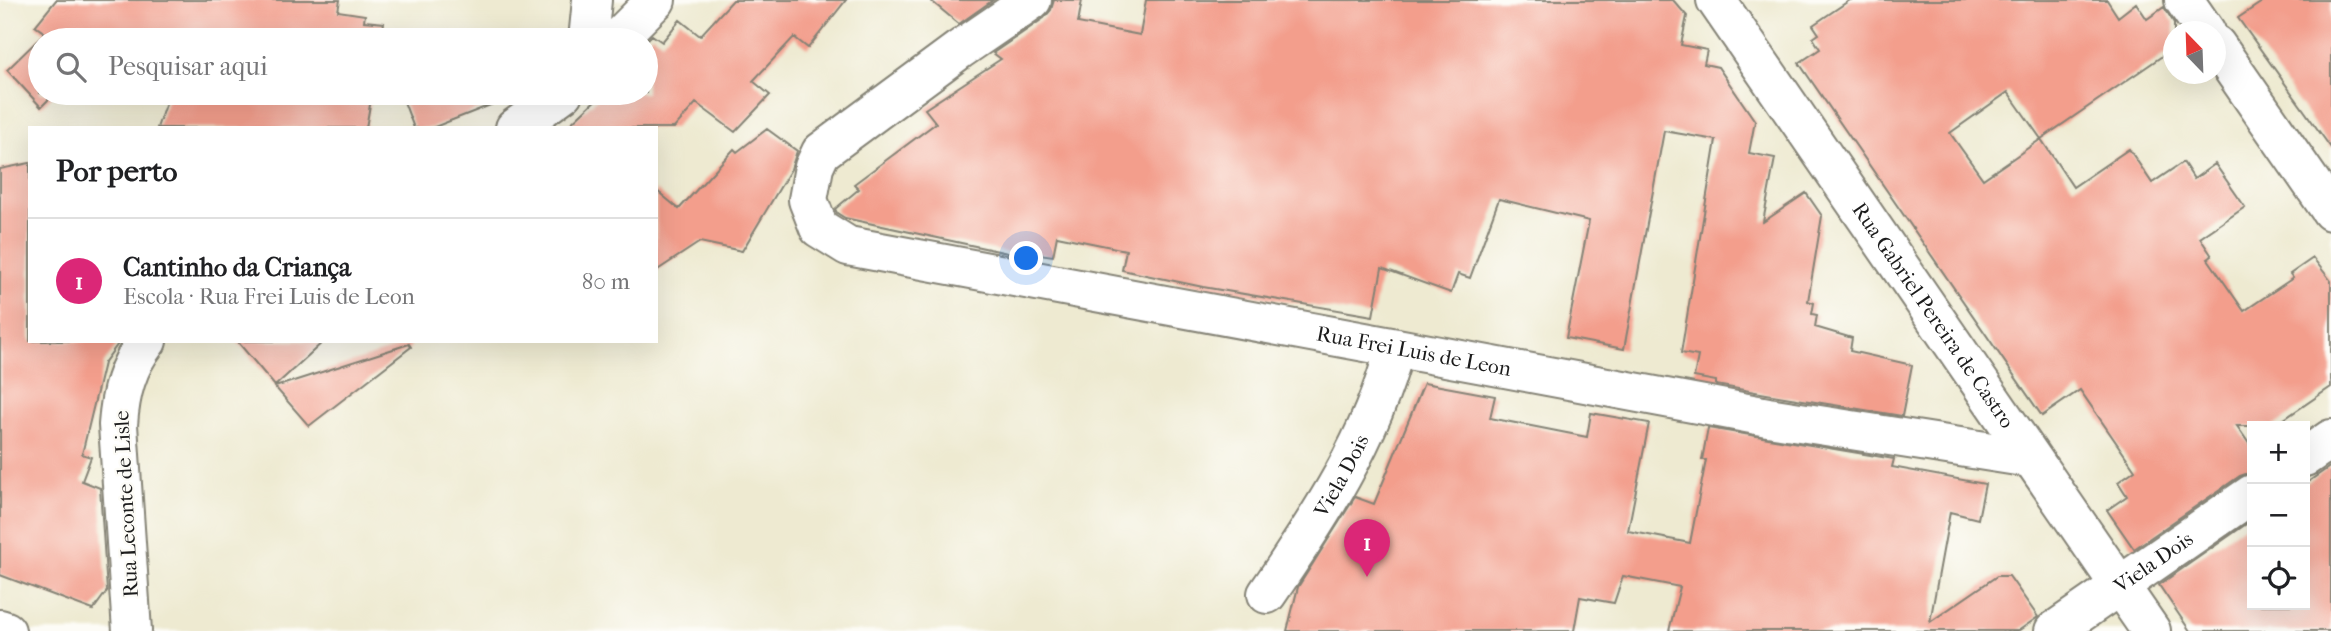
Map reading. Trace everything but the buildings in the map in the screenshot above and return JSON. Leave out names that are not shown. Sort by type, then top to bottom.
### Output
[{"type":"street","points":[[589,28],[592,0]]},
{"type":"street","points":[[628,28],[656,0]]},
{"type":"street","name":"Rua Frei Luis de Leon","points":[[1032,0],[821,152],[808,200],[819,228],[848,246],[1768,417],[2031,458]]},
{"type":"street","name":"Rua Gabriel Pereira de Castro","points":[[1716,0],[2151,631]]},
{"type":"street","points":[[2184,0],[2198,21]]},
{"type":"street","points":[[2226,59],[2331,211]]},
{"type":"street","points":[[518,126],[547,105]]},
{"type":"street","name":"Rua Leconte de Lisle","points":[[132,631],[118,425],[120,400],[130,366],[146,343]]},
{"type":"street","name":"Viela Dois","points":[[1267,594],[1329,503],[1374,414],[1395,348]]},
{"type":"street","points":[[2310,454],[2331,439]]},
{"type":"street","name":"Viela Dois","points":[[2054,631],[2247,497]]},
{"type":"street","points":[[0,629],[6,631]]},
{"type":"place","name":"Cantinho da Criança","points":[[1367,577]]}]
